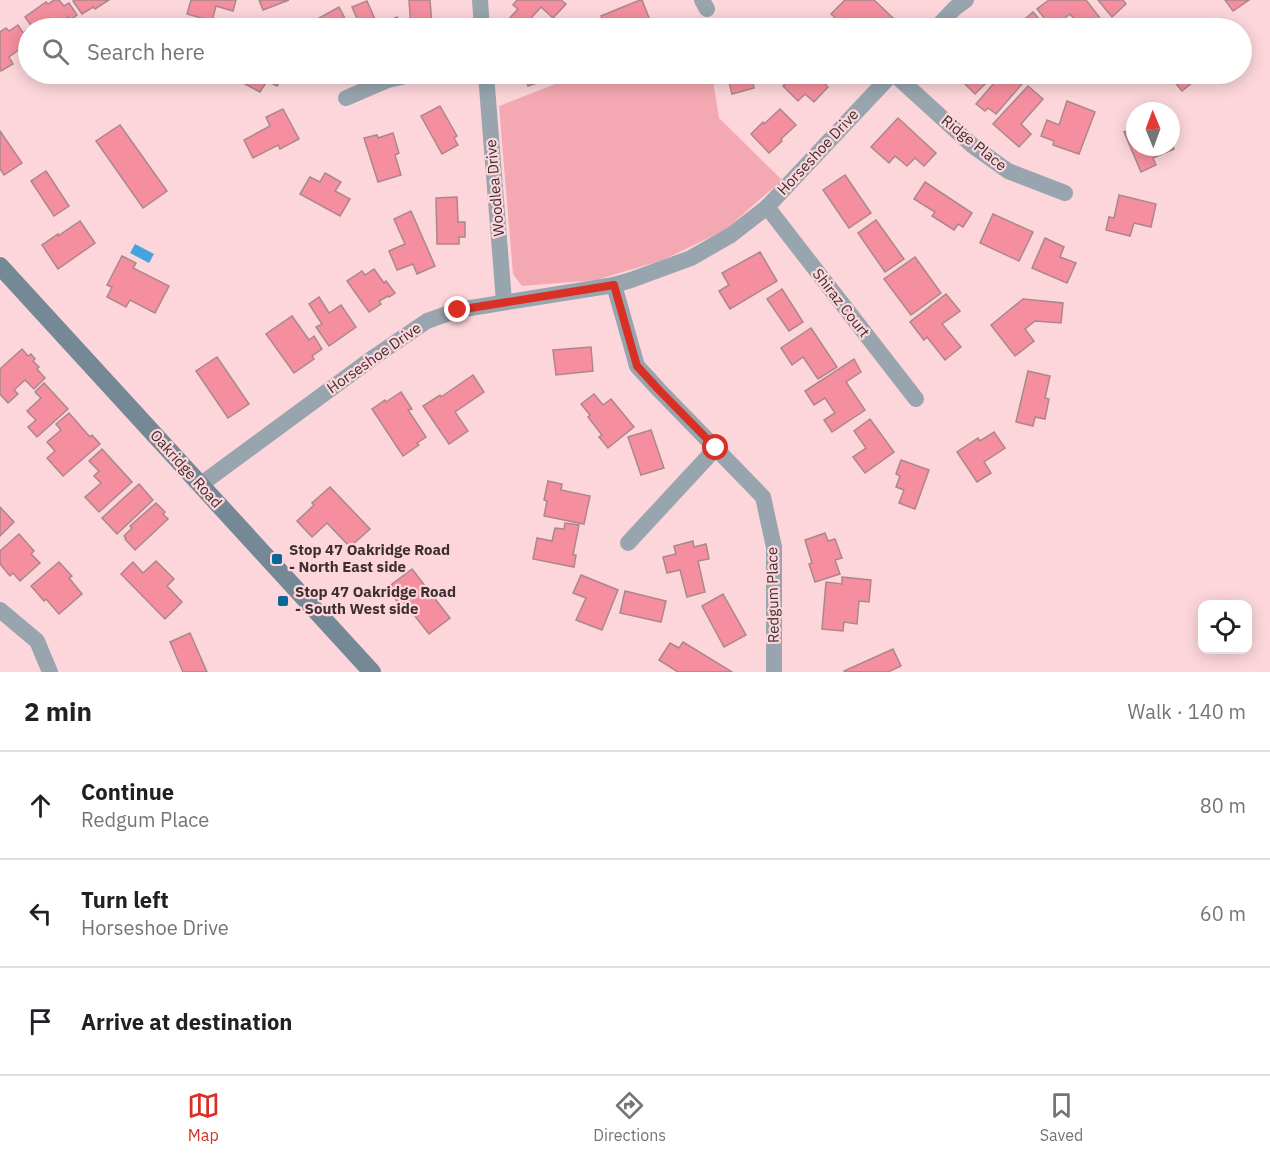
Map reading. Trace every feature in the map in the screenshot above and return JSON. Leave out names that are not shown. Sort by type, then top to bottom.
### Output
[{"type":"street","points":[[480,0],[481,18]]},
{"type":"street","points":[[946,18],[966,0]]},
{"type":"street","points":[[346,98],[379,84]]},
{"type":"street","name":"Woodlea Drive","points":[[487,84],[504,302]]},
{"type":"street","name":"Horseshoe Drive","points":[[200,485],[374,357],[427,321],[458,310],[614,285],[691,258],[731,235],[767,207],[884,84]]},
{"type":"street","name":"Ridge Place","points":[[904,84],[973,146],[1008,171],[1065,193]]},
{"type":"street","name":"Shiraz Court","points":[[767,207],[916,399]]},
{"type":"street","name":"Oakridge Road","points":[[0,266],[372,672]]},
{"type":"street","name":"Redgum Place","points":[[614,285],[637,366],[763,497],[774,547],[774,672]]},
{"type":"street","points":[[628,543],[716,448]]},
{"type":"street","points":[[0,610],[37,641],[50,672]]},
{"type":"shaded area","points":[[555,84],[714,84],[719,118],[782,180],[725,230],[663,260],[596,280],[522,286],[513,274],[499,106]]},
{"type":"water","points":[[135,244],[154,254],[149,263],[130,253]]},
{"type":"building","points":[[54,0],[59,0],[64,6],[69,3],[77,15],[73,18],[25,17],[46,2],[48,4]]},
{"type":"building","points":[[74,0],[109,0],[82,14]]},
{"type":"building","points":[[191,0],[236,0],[233,11],[216,6],[213,18],[187,14]]},
{"type":"building","points":[[259,0],[289,0],[263,10]]},
{"type":"building","points":[[409,0],[430,0],[431,18],[410,18]]},
{"type":"building","points":[[517,0],[561,0],[566,4],[553,18],[541,7],[531,18],[510,18],[518,9],[513,5]]},
{"type":"building","points":[[642,0],[649,18],[602,18],[601,16]]},
{"type":"building","points":[[845,0],[874,0],[893,18],[835,18],[831,14]]},
{"type":"building","points":[[1049,0],[1086,0],[1100,18],[1073,18],[1070,14],[1065,18],[1044,18],[1037,9]]},
{"type":"building","points":[[1098,0],[1123,0],[1126,4],[1112,17]]},
{"type":"building","points":[[1225,0],[1249,0],[1233,11]]},
{"type":"building","points":[[367,1],[374,18],[357,18],[352,7]]},
{"type":"building","points":[[339,7],[345,18],[319,18]]},
{"type":"building","points":[[1033,12],[1038,18],[1026,18]]},
{"type":"building","points":[[18,25],[18,50],[9,57],[13,64],[1,71],[0,32],[6,28],[9,31]]},
{"type":"building","points":[[245,84],[265,84],[260,92]]},
{"type":"building","points":[[730,84],[753,84],[754,88],[732,94]]},
{"type":"building","points":[[785,84],[825,84],[828,87],[814,102],[805,94],[798,101],[783,86]]},
{"type":"building","points":[[965,84],[985,84],[975,94]]},
{"type":"building","points":[[993,84],[1022,84],[996,114],[988,108],[985,111],[976,104]]},
{"type":"building","points":[[1176,84],[1191,84],[1182,91]]},
{"type":"building","points":[[1028,86],[1043,99],[1021,124],[1031,134],[1019,147],[993,124]]},
{"type":"building","points":[[1067,101],[1095,112],[1079,154],[1053,145],[1054,141],[1041,136],[1047,120],[1059,125]]},
{"type":"building","points":[[440,106],[457,136],[454,138],[458,145],[442,154],[421,116]]},
{"type":"building","points":[[283,109],[299,139],[280,149],[278,145],[253,158],[244,140],[270,126],[266,117]]},
{"type":"building","points":[[780,109],[796,125],[769,153],[751,134]]},
{"type":"building","points":[[898,118],[936,153],[924,166],[915,158],[907,166],[895,156],[889,163],[871,147]]},
{"type":"building","points":[[120,125],[167,191],[143,208],[96,141]]},
{"type":"building","points":[[0,131],[22,163],[4,175],[0,169]]},
{"type":"building","points":[[393,133],[399,153],[395,155],[401,175],[378,182],[364,138],[377,135],[378,138]]},
{"type":"building","points":[[1134,156],[1158,156],[1153,158],[1156,165],[1141,172]]},
{"type":"building","points":[[46,171],[69,206],[54,216],[31,181]]},
{"type":"building","points":[[325,173],[341,182],[335,191],[350,199],[340,216],[300,194],[310,177],[320,182]]},
{"type":"building","points":[[845,175],[871,213],[849,228],[823,190]]},
{"type":"building","points":[[925,182],[972,213],[963,227],[958,224],[954,230],[932,216],[935,212],[914,199]]},
{"type":"building","points":[[1119,195],[1156,204],[1151,227],[1134,223],[1130,236],[1106,230],[1109,217],[1114,218]]},
{"type":"building","points":[[457,197],[458,222],[465,222],[465,237],[459,237],[459,244],[437,244],[436,198]]},
{"type":"building","points":[[411,211],[435,266],[417,274],[413,264],[397,270],[389,251],[405,244],[394,219]]},
{"type":"building","points":[[993,214],[1033,232],[1019,261],[980,243]]},
{"type":"building","points":[[876,220],[904,259],[885,272],[858,233]]},
{"type":"building","points":[[80,221],[95,243],[58,269],[42,245]]},
{"type":"building","points":[[1045,238],[1064,247],[1060,257],[1076,263],[1067,283],[1032,268]]},
{"type":"building","points":[[760,252],[777,281],[730,309],[719,291],[729,285],[722,273]]},
{"type":"building","points":[[122,256],[136,263],[133,268],[169,286],[155,313],[130,300],[126,307],[107,297],[112,287],[107,285]]},
{"type":"building","points":[[915,257],[941,293],[911,315],[884,279]]},
{"type":"building","points":[[374,269],[395,293],[379,301],[381,304],[369,312],[347,281],[362,271],[365,275]]},
{"type":"building","points":[[782,289],[803,322],[789,331],[767,299]]},
{"type":"building","points":[[946,294],[960,311],[942,324],[961,347],[945,360],[927,337],[924,340],[910,322]]},
{"type":"building","points":[[319,297],[329,313],[341,305],[356,327],[329,346],[316,327],[322,324],[309,304]]},
{"type":"building","points":[[1023,299],[1063,303],[1061,323],[1035,321],[1025,329],[1034,341],[1015,356],[991,325]]},
{"type":"building","points":[[292,316],[309,340],[314,336],[322,349],[312,356],[314,359],[294,373],[266,334]]},
{"type":"building","points":[[811,328],[837,367],[818,379],[803,357],[792,365],[781,348]]},
{"type":"building","points":[[591,347],[593,371],[556,375],[553,350]]},
{"type":"building","points":[[22,349],[28,356],[31,354],[35,359],[33,361],[39,367],[37,369],[45,378],[34,389],[25,380],[14,390],[18,394],[8,403],[0,394],[0,369]]},
{"type":"building","points":[[217,357],[249,404],[228,418],[196,371]]},
{"type":"building","points":[[854,359],[861,372],[846,382],[865,410],[832,432],[824,420],[835,413],[825,398],[814,405],[805,391]]},
{"type":"building","points":[[1028,371],[1050,376],[1045,398],[1049,399],[1045,419],[1035,417],[1033,426],[1016,422]]},
{"type":"building","points":[[473,375],[484,392],[455,412],[468,431],[449,444],[423,406],[440,395],[441,397]]},
{"type":"building","points":[[44,383],[68,409],[37,437],[28,427],[36,420],[27,411],[41,398],[35,392]]},
{"type":"building","points":[[401,392],[412,409],[408,410],[426,437],[403,456],[372,409]]},
{"type":"building","points":[[594,394],[603,405],[611,399],[634,427],[608,448],[599,437],[602,435],[588,417],[590,415],[581,404]]},
{"type":"building","points":[[69,413],[90,437],[92,435],[100,444],[63,476],[47,458],[55,451],[47,442],[61,430],[56,424]]},
{"type":"building","points":[[870,419],[894,452],[865,473],[853,457],[866,448],[854,431]]},
{"type":"building","points":[[651,430],[664,468],[641,475],[628,437]]},
{"type":"building","points":[[994,432],[1005,448],[984,462],[991,473],[977,482],[957,452],[978,438],[980,441]]},
{"type":"building","points":[[102,449],[132,482],[99,512],[85,497],[101,483],[94,476],[99,471],[89,461]]},
{"type":"building","points":[[901,460],[929,470],[915,509],[899,503],[904,490],[896,487],[900,476],[896,474]]},
{"type":"building","points":[[548,481],[562,484],[561,490],[590,496],[584,524],[544,516],[547,501],[544,500]]},
{"type":"building","points":[[139,484],[153,500],[117,534],[102,518]]},
{"type":"building","points":[[330,487],[370,529],[350,547],[327,523],[312,537],[297,521]]},
{"type":"building","points":[[156,503],[168,519],[135,550],[124,536],[132,528],[130,526]]},
{"type":"building","points":[[0,507],[14,522],[0,536]]},
{"type":"building","points":[[565,523],[579,525],[573,555],[576,555],[574,567],[533,559],[537,538],[552,541],[555,528],[564,529]]},
{"type":"building","points":[[825,533],[828,541],[835,539],[842,558],[835,560],[840,574],[815,582],[805,540]]},
{"type":"building","points":[[19,534],[34,551],[31,554],[40,563],[20,581],[13,573],[10,576],[0,564],[0,551]]},
{"type":"building","points":[[693,541],[694,547],[706,544],[709,559],[698,561],[705,592],[687,597],[680,570],[667,573],[663,557],[676,554],[674,546]]},
{"type":"building","points":[[156,561],[174,579],[167,586],[182,602],[165,619],[121,574],[133,562],[143,573]]},
{"type":"building","points":[[59,562],[72,576],[69,578],[82,594],[59,614],[31,586]]},
{"type":"building","points":[[412,569],[450,618],[429,634],[403,601],[399,604],[387,588]]},
{"type":"building","points":[[581,575],[618,590],[602,630],[576,620],[586,598],[573,593]]},
{"type":"building","points":[[842,577],[871,580],[869,602],[859,601],[857,624],[844,622],[843,631],[822,629],[826,582],[842,584]]},
{"type":"building","points":[[625,591],[666,601],[661,622],[620,613]]},
{"type":"building","points":[[723,594],[746,635],[724,647],[702,606]]},
{"type":"building","points":[[190,633],[207,672],[183,672],[170,642]]},
{"type":"building","points":[[683,642],[732,672],[678,672],[659,660],[670,643],[679,648]]},
{"type":"building","points":[[893,649],[901,666],[888,672],[844,671]]},
{"type":"place","name":"Stop 47 Oakridge Road - North East side","points":[[277,559]]},
{"type":"place","name":"Stop 47 Oakridge Road - South West side","points":[[283,601]]},
{"type":"route","points":[[458,310],[614,285],[637,366],[716,448]]}]
